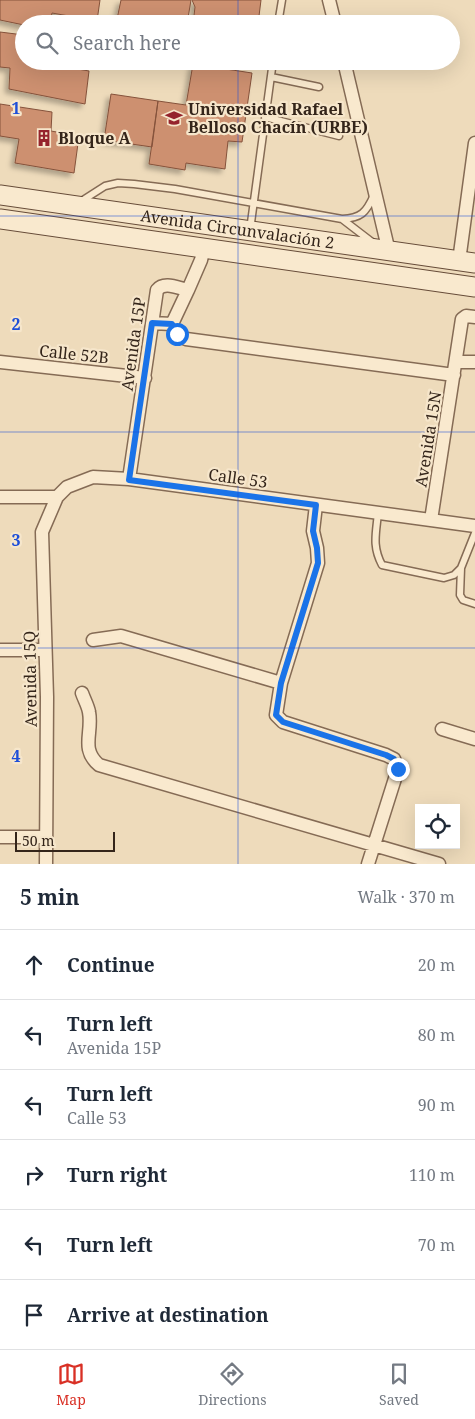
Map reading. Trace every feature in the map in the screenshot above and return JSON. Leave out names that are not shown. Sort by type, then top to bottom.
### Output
[{"type":"main road","name":"Avenida Circunvalación 2","points":[[0,194],[467,262]]},
{"type":"main road","name":"Avenida Circunvalación 2","points":[[0,219],[475,287]]},
{"type":"street","points":[[329,0],[333,15]]},
{"type":"street","points":[[346,70],[375,193],[386,251]]},
{"type":"street","points":[[467,262],[475,144]]},
{"type":"street","points":[[172,324],[201,260],[204,248]]},
{"type":"street","name":"Avenida 15P","points":[[129,480],[157,290],[160,286],[165,285],[188,290]]},
{"type":"street","name":"Avenida 15N","points":[[431,520],[462,318],[466,316],[475,317]]},
{"type":"street","points":[[152,323],[172,324]]},
{"type":"street","points":[[172,324],[177,334],[186,339],[454,375]]},
{"type":"street","name":"Calle 52B","points":[[0,362],[145,378]]},
{"type":"street","points":[[456,362],[475,362]]},
{"type":"street","name":"Calle 53","points":[[0,497],[56,496],[67,487],[93,478],[129,480],[475,526]]},
{"type":"street","name":"Avenida 15Q","points":[[46,864],[47,696],[42,532],[56,496]]},
{"type":"street","points":[[316,505],[313,531],[318,563],[281,683],[276,715],[283,722],[394,759],[398,769],[368,864]]},
{"type":"street","points":[[93,640],[121,636],[281,683]]},
{"type":"street","points":[[0,650],[45,650]]},
{"type":"street","points":[[82,693],[89,713],[88,751],[91,759],[99,765],[439,864]]},
{"type":"street","points":[[442,729],[475,739]]},
{"type":"street","points":[[0,837],[46,837]]},
{"type":"lane","points":[[280,15],[282,0]]},
{"type":"lane","points":[[250,231],[272,70]]},
{"type":"lane","points":[[271,77],[319,87]]},
{"type":"lane","points":[[265,117],[339,136]]},
{"type":"lane","points":[[75,206],[105,186],[118,183],[175,189],[342,220],[358,217],[367,209],[375,193]]},
{"type":"lane","points":[[342,220],[386,251]]},
{"type":"lane","points":[[378,513],[375,542],[377,554],[382,565],[444,578],[454,575],[461,568]]},
{"type":"lane","points":[[475,533],[461,568],[460,595],[463,600],[475,604]]},
{"type":"building","points":[[0,0],[100,0],[98,15],[63,15],[52,13],[52,15],[15,15],[15,23],[0,20]]},
{"type":"building","points":[[121,0],[191,0],[188,15],[118,15]]},
{"type":"building","points":[[192,0],[261,0],[259,15],[194,15],[195,7]]},
{"type":"building","points":[[0,32],[15,34],[15,70],[89,71],[85,104],[9,89],[10,68],[0,67]]},
{"type":"building","points":[[192,70],[232,70],[252,73],[242,142],[228,141],[225,169],[186,163],[185,170],[149,164],[158,101],[186,105]]},
{"type":"building","points":[[111,94],[158,101],[152,147],[104,140]]},
{"type":"building","name":"Bloque A","points":[[0,104],[52,112],[51,131],[79,136],[74,173],[15,163],[19,139],[0,136]]},
{"type":"place","name":"Universidad Rafael Belloso Chacín (URBE)","points":[[174,118]]},
{"type":"place","name":"Bloque A","points":[[44,138]]},
{"type":"route","points":[[177,334],[172,324],[152,323],[129,480],[316,505],[313,531],[318,563],[281,683],[276,715],[283,722],[386,755],[394,759],[398,769]]}]
